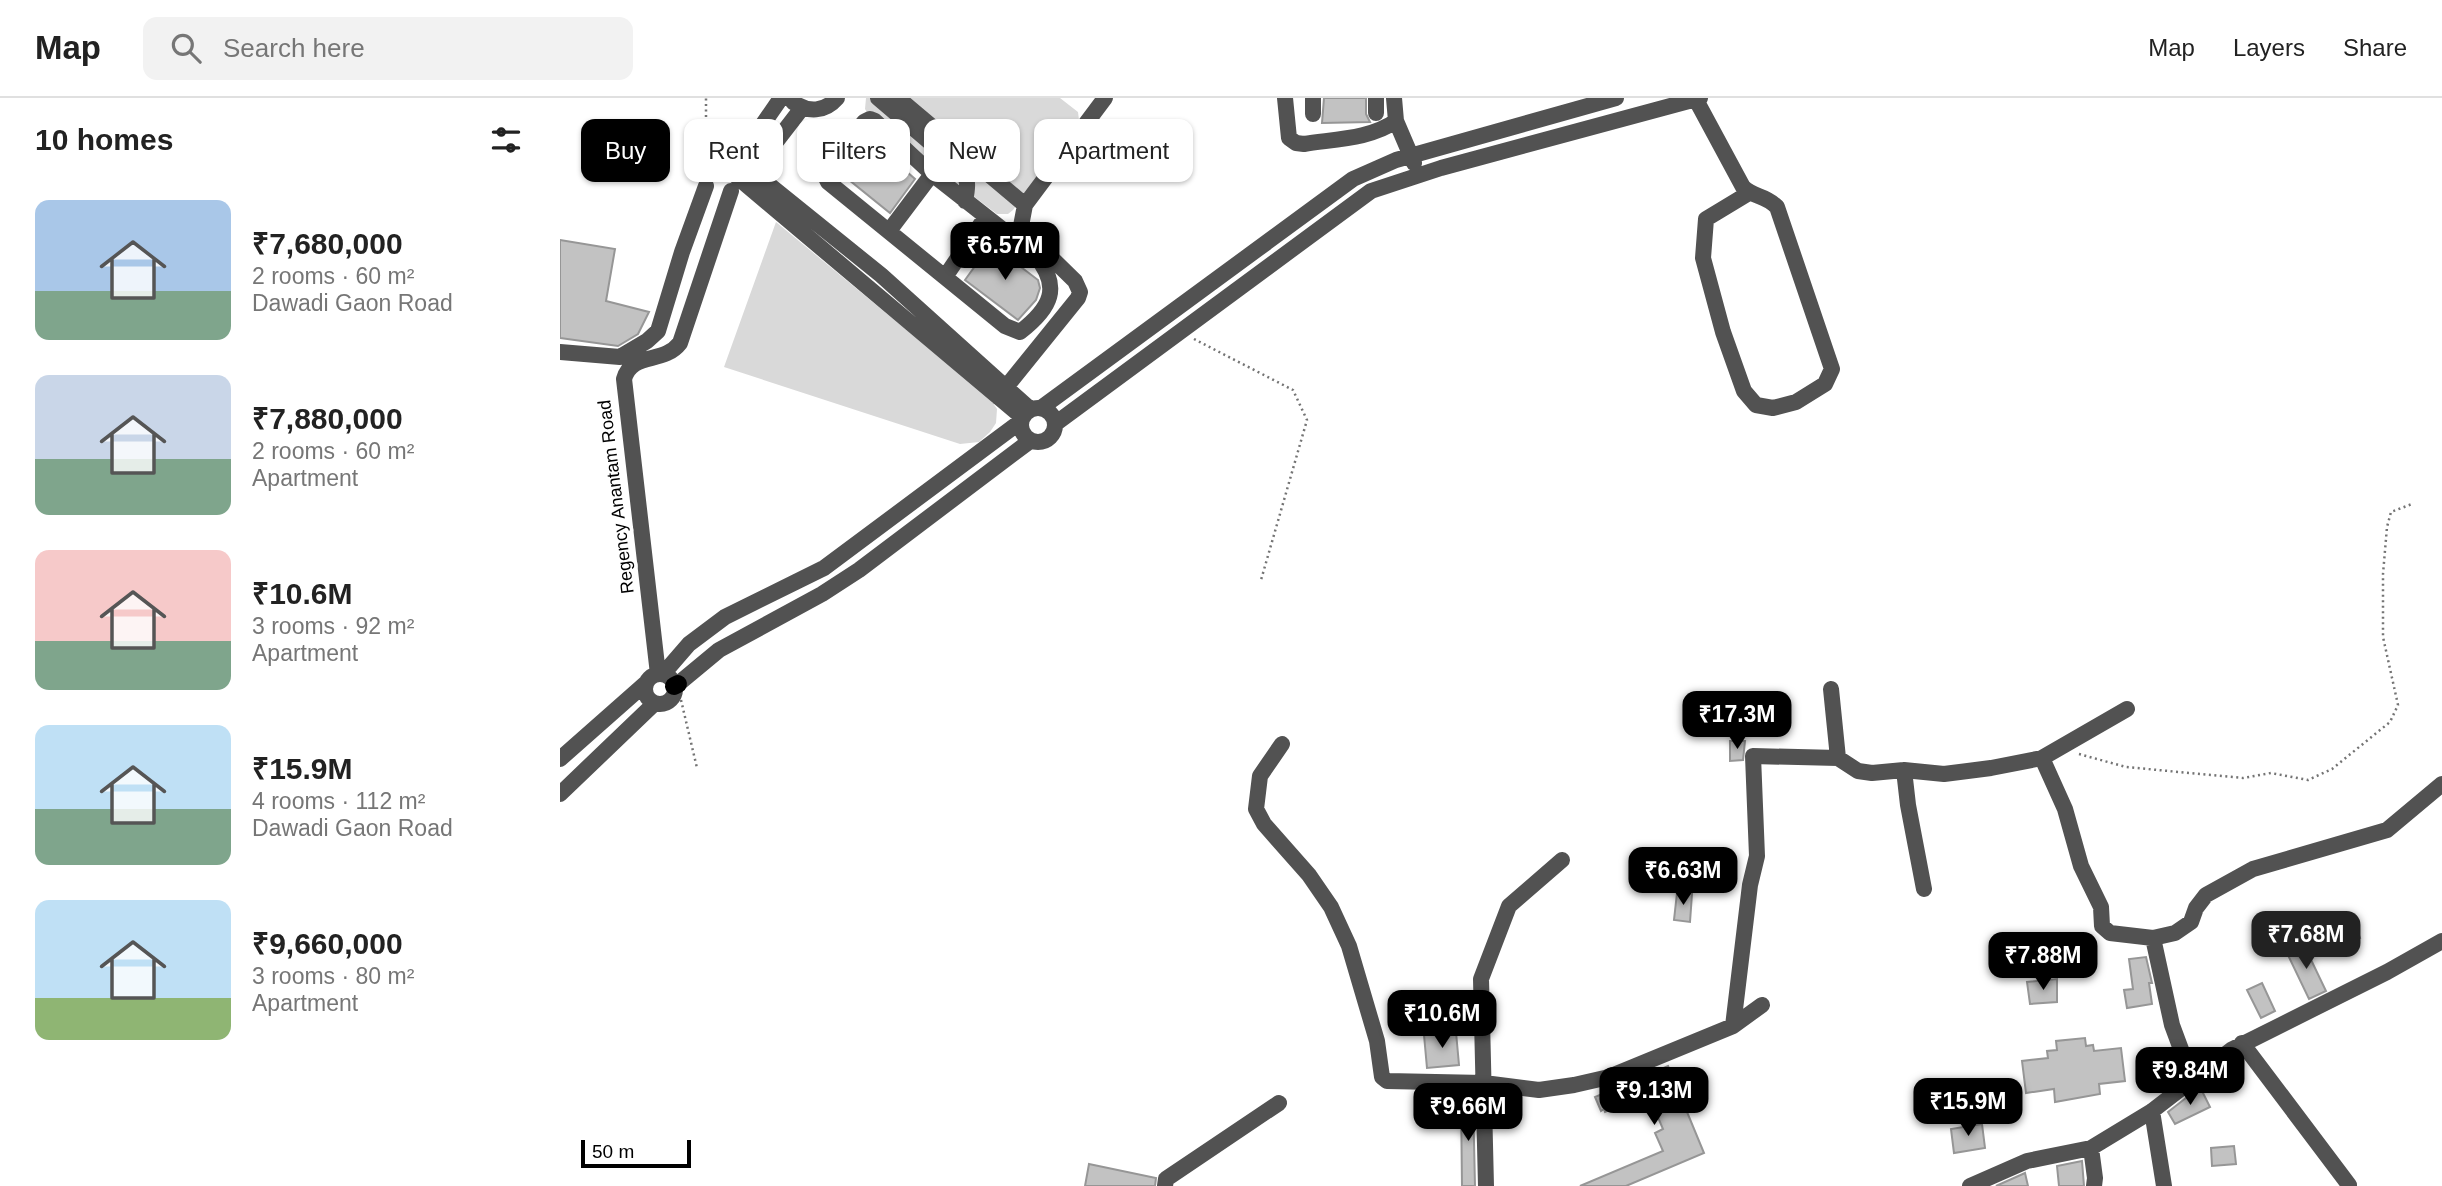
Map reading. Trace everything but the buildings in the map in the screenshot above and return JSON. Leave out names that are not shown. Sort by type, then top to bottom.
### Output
[{"type":"street","points":[[766,119],[781,98]]},
{"type":"street","points":[[783,122],[796,103],[820,110],[837,98]]},
{"type":"street","points":[[878,98],[960,168],[966,176],[968,186],[965,201]]},
{"type":"street","points":[[898,98],[1025,205]]},
{"type":"street","points":[[1002,392],[1078,298],[1080,292],[1075,281],[1021,226],[1025,205],[1105,98]]},
{"type":"street","points":[[1285,98],[1289,138],[1296,143],[1371,133],[1396,121]]},
{"type":"street","points":[[1394,98],[1396,121],[1419,175]]},
{"type":"street","points":[[664,680],[689,645],[725,617],[824,568],[1028,414],[1353,179],[1410,156],[1614,98]]},
{"type":"street","points":[[1028,414],[1022,433],[1030,441],[1042,442],[1047,439],[1055,424],[1371,191],[1419,175],[1697,98],[1742,187],[1749,193],[1767,197],[1777,207],[1832,369],[1825,384],[1796,402],[1773,408],[1756,405],[1744,391],[1723,332],[1703,258],[1706,219],[1749,193]]},
{"type":"street","points":[[924,167],[870,119],[864,122],[827,167],[825,176],[828,182],[945,277],[1013,330],[1020,331],[1028,326],[1046,305],[1052,288],[1046,268],[1035,255],[942,182]]},
{"type":"street","points":[[742,182],[881,275],[1002,392]]},
{"type":"street","points":[[742,182],[1028,414],[1051,413],[1055,424]]},
{"type":"street","points":[[560,352],[623,365],[673,351],[680,343],[742,182]]},
{"type":"street","points":[[889,232],[926,182]]},
{"type":"street","points":[[623,365],[658,331],[706,186]]},
{"type":"street","points":[[945,277],[985,218]]},
{"type":"street","points":[[870,288],[881,275]]},
{"type":"street","name":"Regency Anantam Road","points":[[623,365],[664,680],[647,697],[655,703]]},
{"type":"street","points":[[560,759],[664,680],[822,594],[859,570],[1030,441]]},
{"type":"street","points":[[560,794],[655,703],[669,701],[675,693],[664,680]]},
{"type":"street","points":[[1831,689],[1838,758]]},
{"type":"street","points":[[1733,1026],[1750,885],[1757,856],[1753,756],[1838,758],[1858,771],[1872,773],[1904,770],[1944,774],[2042,758],[2127,709]]},
{"type":"street","points":[[1282,744],[1260,776],[1256,809],[1264,824],[1309,875],[1335,917],[1352,958],[1377,1041],[1382,1077],[1387,1082],[1484,1083],[1538,1090],[1574,1086],[1609,1077],[1733,1026],[1762,1005]]},
{"type":"street","points":[[2042,758],[2065,809],[2081,866],[2101,907],[2102,926],[2110,933],[2153,938],[2175,933],[2191,922],[2196,908],[2206,895],[2253,869],[2387,830],[2442,784]]},
{"type":"street","points":[[1904,770],[1924,889]]},
{"type":"street","points":[[1486,1186],[1481,979],[1509,906],[1562,860]]},
{"type":"street","points":[[2153,938],[2172,1025],[2192,1079]]},
{"type":"street","points":[[1976,1185],[2027,1161],[2091,1147],[2152,1111],[2242,1044],[2387,972],[2442,941]]},
{"type":"street","points":[[2242,1044],[2349,1185]]},
{"type":"street","points":[[1165,1186],[1166,1179],[1279,1103]]},
{"type":"street","points":[[2152,1111],[2164,1186]]},
{"type":"street","points":[[2091,1147],[2094,1186]]},
{"type":"path","points":[[706,98],[706,186]]},
{"type":"path","points":[[1182,332],[1293,390],[1307,420],[1261,580]]},
{"type":"path","points":[[2059,748],[2126,767],[2243,778],[2272,773],[2308,780],[2332,769],[2390,722],[2398,705],[2384,637],[2383,574],[2391,512],[2412,504]]},
{"type":"path","points":[[664,680],[697,768]]},
{"type":"shaded area","points":[[866,98],[1060,98],[1078,112],[1079,119],[1034,119],[1034,181],[1013,210],[1008,214],[997,214],[955,182],[1020,182],[1020,119],[924,119],[924,159],[910,148],[910,119],[871,119],[865,109]]},
{"type":"shaded area","points":[[776,222],[990,399],[997,409],[996,423],[990,432],[979,442],[960,444],[724,367]]}]
